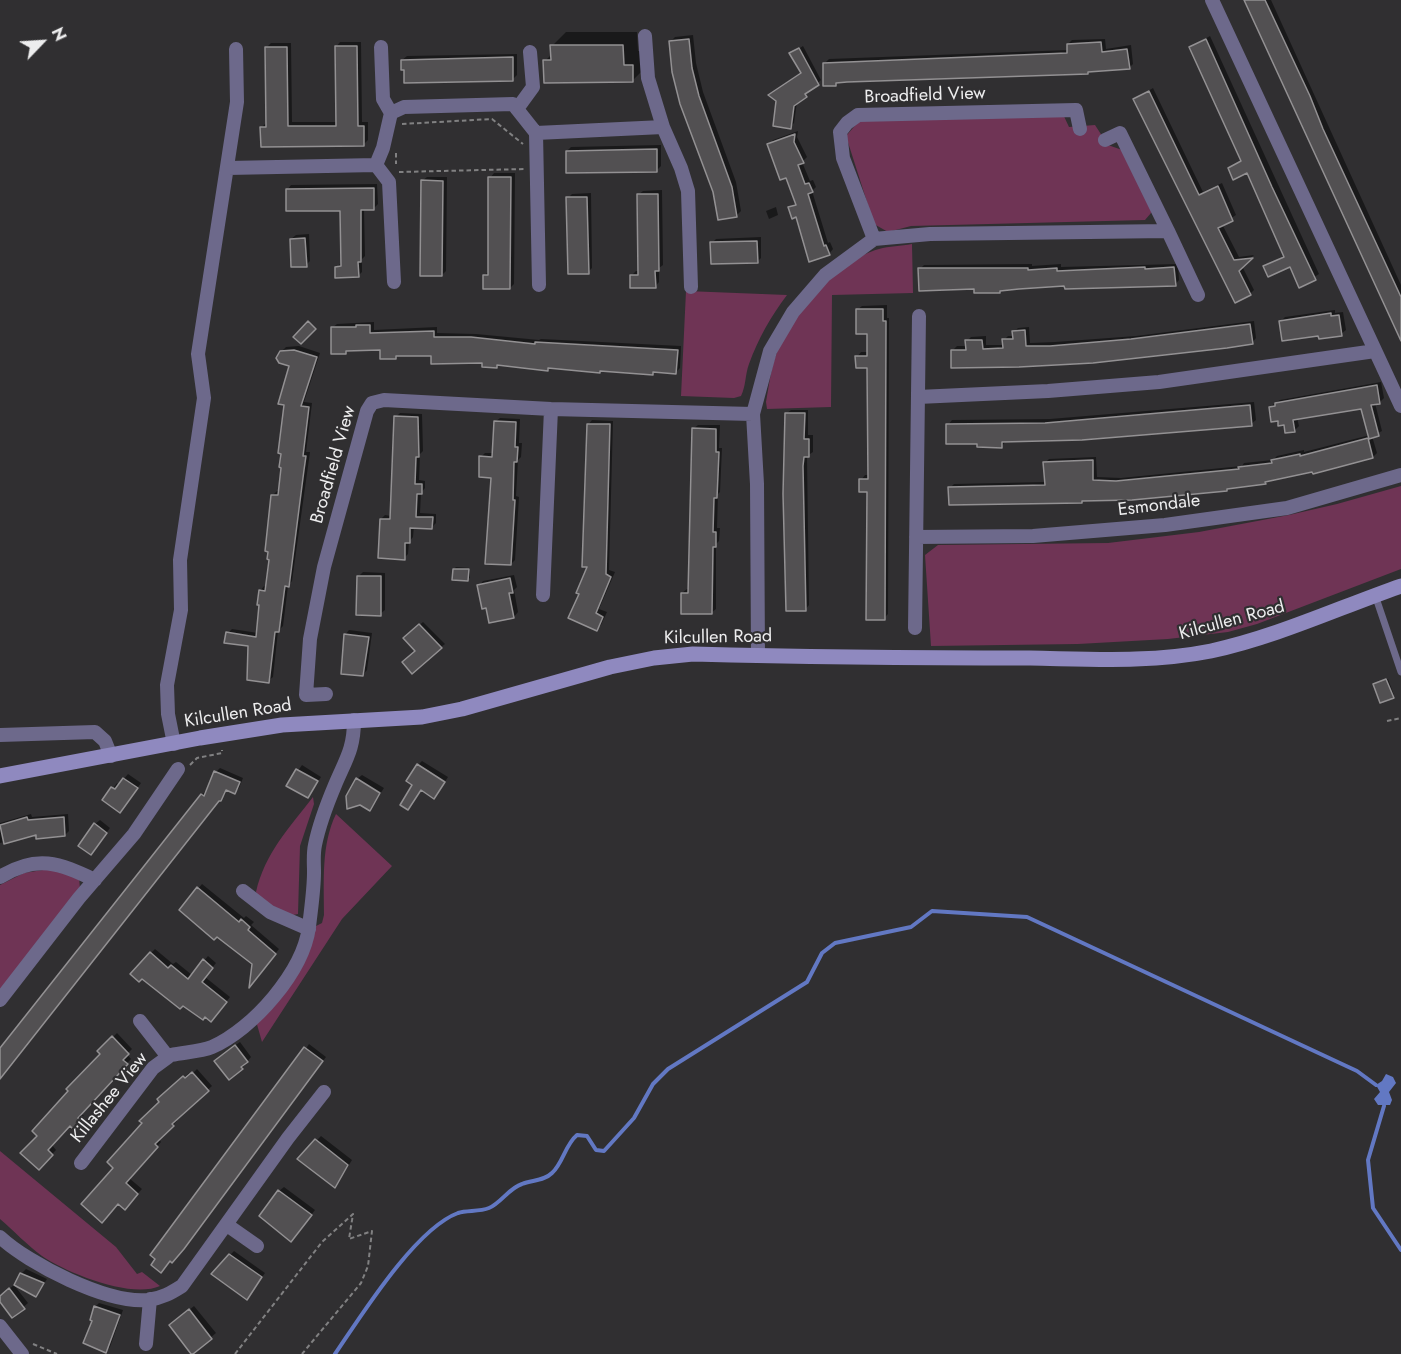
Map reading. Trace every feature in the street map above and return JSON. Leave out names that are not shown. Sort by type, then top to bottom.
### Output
[{"type":"main road","name":"Kilcullen Road","points":[[0,776],[282,725],[422,717],[462,709],[610,667],[654,658],[693,654],[1119,660],[1166,658],[1212,651],[1268,635],[1401,586]]},
{"type":"street","points":[[1212,0],[1401,406]]},
{"type":"street","points":[[645,36],[648,78],[663,128],[681,168],[688,191],[691,287]]},
{"type":"street","points":[[381,47],[383,99],[393,119]]},
{"type":"street","points":[[174,744],[168,714],[167,685],[181,610],[180,560],[204,398],[198,354],[237,102],[236,49]]},
{"type":"street","points":[[518,109],[533,87],[530,52]]},
{"type":"street","points":[[393,282],[389,182],[379,169],[383,147],[393,119],[404,107],[513,104],[536,133],[539,285]]},
{"type":"street","name":"Broadfield View","points":[[873,239],[843,158],[841,146],[840,132],[858,115],[1076,110],[1080,129]]},
{"type":"street","points":[[536,133],[663,128]]},
{"type":"street","points":[[1105,140],[1120,133],[1198,295]]},
{"type":"street","points":[[228,168],[379,169]]},
{"type":"street","points":[[758,656],[757,484],[753,414],[770,351],[793,312],[825,275],[873,239],[930,234],[1168,231]]},
{"type":"street","points":[[915,628],[919,316]]},
{"type":"street","points":[[918,397],[1048,391],[1159,382],[1375,351]]},
{"type":"street","name":"Broadfield View","points":[[326,694],[306,695],[310,639],[324,567],[367,411],[372,403],[384,400],[551,409],[753,414]]},
{"type":"street","points":[[543,595],[551,409]]},
{"type":"street","name":"Esmondale","points":[[916,537],[1033,536],[1165,525],[1287,508],[1401,475]]},
{"type":"street","name":"Killashee View","points":[[81,1163],[153,1068],[171,1055],[209,1048],[224,1041],[250,1022],[274,996],[292,970],[304,946],[309,929],[314,848],[334,787],[350,754],[354,737],[354,720]]},
{"type":"street","points":[[0,735],[96,732],[105,741],[111,756]]},
{"type":"street","points":[[0,1000],[134,834],[178,769]]},
{"type":"street","points":[[0,877],[20,866],[38,863],[68,868],[95,880]]},
{"type":"street","points":[[243,891],[270,912],[309,929]]},
{"type":"street","name":"Killashee View","points":[[140,1021],[168,1057]]},
{"type":"street","points":[[3,1245],[68,1280],[99,1292],[125,1299],[150,1299],[166,1296],[182,1286],[288,1138],[324,1092]]},
{"type":"street","points":[[227,1225],[257,1246]]},
{"type":"street","points":[[146,1344],[150,1299]]},
{"type":"street","points":[[0,1326],[19,1350]]},
{"type":"lane","points":[[1374,595],[1401,672]]},
{"type":"path","points":[[393,119],[492,119],[525,146]]},
{"type":"path","points":[[396,144],[397,172],[537,169]]},
{"type":"path","points":[[379,169],[396,164]]},
{"type":"path","points":[[1388,721],[1401,718]]},
{"type":"path","points":[[178,769],[184,771],[197,758],[222,753],[220,735]]},
{"type":"path","points":[[235,1354],[322,1242],[353,1214],[349,1239],[372,1231],[368,1266],[360,1283],[302,1354]]},
{"type":"path","points":[[19,1350],[26,1342],[57,1354]]},
{"type":"shaded area","points":[[1062,112],[1069,127],[1095,125],[1108,145],[1125,151],[1151,203],[1151,213],[1145,220],[911,226],[888,232],[874,224],[846,136],[859,121]]},
{"type":"shaded area","points":[[912,244],[913,293],[832,295],[831,407],[767,409],[769,383],[777,352],[793,322],[819,290],[833,276],[864,255],[883,248]]},
{"type":"shaded area","points":[[686,291],[787,295],[770,319],[756,346],[741,396],[734,398],[681,396]]},
{"type":"shaded area","points":[[1401,486],[1401,569],[1257,624],[1228,632],[1168,639],[1078,644],[931,646],[925,555],[938,545],[1108,543],[1199,532],[1289,515]]},
{"type":"shaded area","points":[[313,797],[314,804],[300,846],[298,914],[288,916],[261,902],[256,892],[265,865],[272,853]]},
{"type":"shaded area","points":[[336,814],[392,866],[342,919],[262,1042],[256,1021],[316,926],[322,923],[326,851]]},
{"type":"shaded area","points":[[49,869],[79,877],[80,889],[0,992],[0,885],[24,873]]},
{"type":"shaded area","points":[[0,1151],[116,1247],[137,1274],[142,1272],[160,1286],[133,1289],[100,1282],[53,1263],[31,1247],[0,1219]]},
{"type":"water","points":[[1386,1074],[1393,1077],[1396,1083],[1389,1092],[1392,1100],[1390,1105],[1378,1105],[1374,1099],[1380,1092],[1376,1085]]},
{"type":"building","points":[[1244,0],[1265,0],[1310,96],[1401,297],[1401,341]]},
{"type":"building","points":[[689,39],[692,68],[699,96],[732,187],[737,217],[718,220],[713,192],[680,104],[672,72],[669,41]]},
{"type":"building","points":[[1206,39],[1316,280],[1299,288],[1290,267],[1268,277],[1263,266],[1284,257],[1247,173],[1233,180],[1228,168],[1241,161],[1189,47]]},
{"type":"building","points":[[1101,42],[1102,52],[1127,49],[1130,69],[1088,72],[1088,74],[847,82],[836,83],[836,86],[823,86],[823,63],[1067,53],[1067,44]]},
{"type":"building","points":[[550,45],[623,45],[624,65],[633,65],[633,82],[544,83],[543,60],[551,60]]},
{"type":"building","points":[[335,46],[357,46],[358,126],[364,126],[364,146],[261,147],[260,127],[266,127],[265,47],[287,47],[288,126],[336,126]]},
{"type":"building","points":[[799,48],[819,85],[805,94],[807,97],[794,106],[791,129],[773,126],[776,101],[768,95],[801,73],[789,53]]},
{"type":"building","points":[[513,57],[513,81],[404,83],[404,70],[401,70],[401,60]]},
{"type":"building","points":[[1149,91],[1199,195],[1218,186],[1233,221],[1218,228],[1234,260],[1253,258],[1239,271],[1251,295],[1235,303],[1133,99]]},
{"type":"building","points":[[795,134],[794,142],[804,163],[798,165],[805,184],[809,183],[813,192],[808,194],[824,246],[826,245],[830,255],[809,262],[796,217],[792,219],[788,207],[796,205],[786,178],[780,180],[767,144]]},
{"type":"building","points":[[657,149],[657,172],[566,173],[566,151]]},
{"type":"building","points":[[488,177],[511,177],[510,289],[483,289],[483,275],[488,275]]},
{"type":"building","points":[[421,180],[443,181],[442,276],[420,276]]},
{"type":"building","points":[[374,188],[374,210],[361,210],[359,277],[335,278],[335,267],[341,266],[340,211],[286,211],[286,189]]},
{"type":"building","points":[[637,194],[658,194],[659,271],[655,271],[656,288],[630,288],[630,275],[638,275]]},
{"type":"building","points":[[566,197],[587,197],[589,274],[568,274]]},
{"type":"building","points":[[305,238],[307,267],[291,267],[290,239]]},
{"type":"building","points":[[757,241],[758,263],[711,264],[710,242]]},
{"type":"building","points":[[1145,267],[1145,269],[1174,267],[1176,286],[1065,289],[1064,286],[1000,291],[1000,293],[974,293],[974,289],[919,291],[918,268],[1028,268],[1028,270],[1057,268],[1057,271]]},
{"type":"building","points":[[856,309],[883,309],[883,321],[886,321],[885,620],[866,620],[867,492],[859,492],[859,479],[868,479],[867,368],[856,368],[855,356],[867,356],[867,334],[856,334]]},
{"type":"building","points":[[1331,313],[1331,316],[1339,315],[1342,336],[1319,339],[1318,336],[1282,341],[1279,321]]},
{"type":"building","points":[[308,321],[316,329],[301,344],[293,337]]},
{"type":"building","points":[[1250,324],[1253,344],[1227,348],[1093,363],[951,368],[951,350],[966,350],[965,340],[982,340],[983,349],[1003,348],[1002,339],[1013,339],[1012,331],[1025,330],[1026,346],[1050,346],[1131,339]]},
{"type":"building","points":[[356,325],[370,325],[370,333],[434,331],[434,337],[471,337],[535,344],[535,342],[678,350],[676,374],[653,372],[653,375],[600,371],[600,373],[548,368],[548,371],[497,365],[497,368],[482,367],[482,363],[431,364],[431,356],[396,356],[396,359],[380,359],[380,350],[331,354],[331,327],[356,327]]},
{"type":"building","points":[[294,350],[317,357],[301,406],[309,407],[303,456],[306,456],[289,587],[285,586],[279,632],[275,632],[269,683],[247,680],[248,646],[224,643],[226,632],[256,637],[259,590],[265,591],[269,560],[267,559],[268,552],[265,551],[271,495],[278,495],[281,468],[279,467],[281,454],[278,453],[284,405],[278,404],[289,366],[279,363],[276,358],[280,351]]},
{"type":"building","points":[[1377,385],[1380,404],[1371,405],[1379,436],[1369,439],[1361,409],[1293,420],[1295,432],[1285,433],[1284,425],[1278,426],[1278,421],[1271,422],[1269,407],[1275,406],[1275,403]]},
{"type":"building","points":[[1250,405],[1252,426],[1082,440],[1002,442],[1002,448],[977,447],[977,444],[946,444],[946,424],[1045,423]]},
{"type":"building","points":[[785,413],[805,413],[804,439],[809,439],[809,457],[804,457],[803,466],[806,611],[786,611],[783,494]]},
{"type":"building","points":[[394,416],[418,417],[419,457],[416,457],[415,484],[422,484],[422,494],[417,494],[416,517],[433,517],[432,529],[410,528],[410,543],[405,543],[405,560],[378,558],[380,519],[390,519]]},
{"type":"building","points":[[494,421],[516,422],[515,447],[518,447],[517,462],[514,462],[513,500],[515,500],[511,565],[485,564],[491,478],[479,477],[479,456],[492,457]]},
{"type":"building","points":[[587,424],[610,424],[606,574],[611,577],[596,613],[603,617],[597,631],[568,618],[579,594],[576,593],[587,567],[582,567]]},
{"type":"building","points":[[692,428],[716,429],[716,452],[719,452],[717,498],[714,498],[713,532],[716,532],[716,547],[713,547],[712,614],[681,614],[681,593],[688,593]]},
{"type":"building","points":[[1368,438],[1373,458],[1313,474],[1312,472],[1265,482],[1266,484],[1227,489],[1227,491],[1132,500],[1082,501],[1082,503],[949,505],[948,487],[1045,485],[1043,462],[1093,460],[1093,480],[1116,481],[1239,469],[1238,467],[1272,463],[1271,460],[1300,454],[1300,456]]},
{"type":"building","points":[[453,569],[469,569],[468,581],[452,580]]},
{"type":"building","points":[[357,576],[381,576],[381,616],[356,615]]},
{"type":"building","points":[[510,578],[513,593],[509,593],[514,618],[489,623],[486,608],[482,609],[477,585]]},
{"type":"building","points":[[419,624],[442,648],[412,674],[402,662],[415,651],[403,638]]},
{"type":"building","points":[[344,634],[369,637],[363,676],[341,674]]},
{"type":"building","points":[[1386,679],[1394,698],[1380,703],[1373,684]]},
{"type":"building","points":[[417,764],[445,782],[434,799],[421,790],[408,810],[400,805],[412,785],[406,781]]},
{"type":"building","points":[[296,769],[318,781],[308,798],[286,786]]},
{"type":"building","points":[[214,771],[240,782],[235,794],[226,790],[221,801],[0,1079],[0,1048],[201,794],[204,796]]},
{"type":"building","points":[[123,778],[138,788],[120,813],[102,800],[111,787],[115,789]]},
{"type":"building","points":[[356,778],[380,793],[370,811],[360,805],[347,809],[346,796]]},
{"type":"building","points":[[27,817],[28,820],[64,817],[65,836],[36,839],[36,835],[4,844],[0,825]]},
{"type":"building","points":[[94,823],[107,833],[91,855],[78,846]]},
{"type":"building","points":[[197,887],[239,922],[241,919],[250,927],[248,930],[276,954],[249,988],[252,964],[217,937],[214,940],[179,910]]},
{"type":"building","points":[[150,952],[168,968],[171,965],[188,979],[203,959],[213,968],[202,982],[227,1002],[211,1022],[205,1017],[203,1020],[183,1006],[180,1009],[142,979],[139,982],[130,974]]},
{"type":"building","points":[[112,1036],[129,1054],[123,1060],[128,1064],[78,1118],[81,1122],[73,1129],[70,1126],[48,1150],[53,1155],[39,1170],[20,1153],[37,1136],[32,1131],[68,1091],[66,1089],[100,1054],[97,1051]]},
{"type":"building","points":[[235,1045],[248,1062],[229,1080],[214,1061]]},
{"type":"building","points":[[304,1047],[323,1061],[184,1249],[172,1263],[170,1261],[161,1273],[151,1265],[155,1259],[150,1255]]},
{"type":"building","points":[[192,1072],[209,1091],[172,1124],[174,1126],[155,1144],[158,1147],[126,1183],[138,1194],[125,1210],[118,1204],[102,1223],[81,1204],[113,1168],[107,1162],[142,1123],[139,1121],[159,1102],[157,1099],[183,1076],[185,1078]]},
{"type":"building","points":[[315,1139],[348,1165],[335,1188],[297,1159]]},
{"type":"building","points":[[278,1190],[312,1215],[291,1242],[259,1216]]},
{"type":"building","points":[[229,1254],[262,1277],[247,1300],[211,1274]]},
{"type":"building","points":[[20,1273],[44,1283],[36,1297],[14,1285]]},
{"type":"building","points":[[9,1288],[25,1309],[12,1318],[0,1302],[0,1296]]},
{"type":"building","points":[[94,1306],[120,1315],[106,1353],[83,1343],[92,1321],[90,1320]]},
{"type":"building","points":[[189,1309],[212,1339],[193,1354],[169,1325]]},
{"type":"waterway","points":[[335,1354],[390,1275],[424,1236],[441,1222],[458,1213],[489,1208],[517,1186],[549,1176],[556,1169],[577,1135],[587,1136],[596,1150],[604,1151],[634,1118],[653,1084],[668,1069],[807,982],[822,953],[835,943],[911,927],[932,911],[1027,917],[1357,1071],[1376,1085]]},
{"type":"waterway","points":[[1384,1106],[1368,1160],[1373,1208],[1401,1250]]}]
